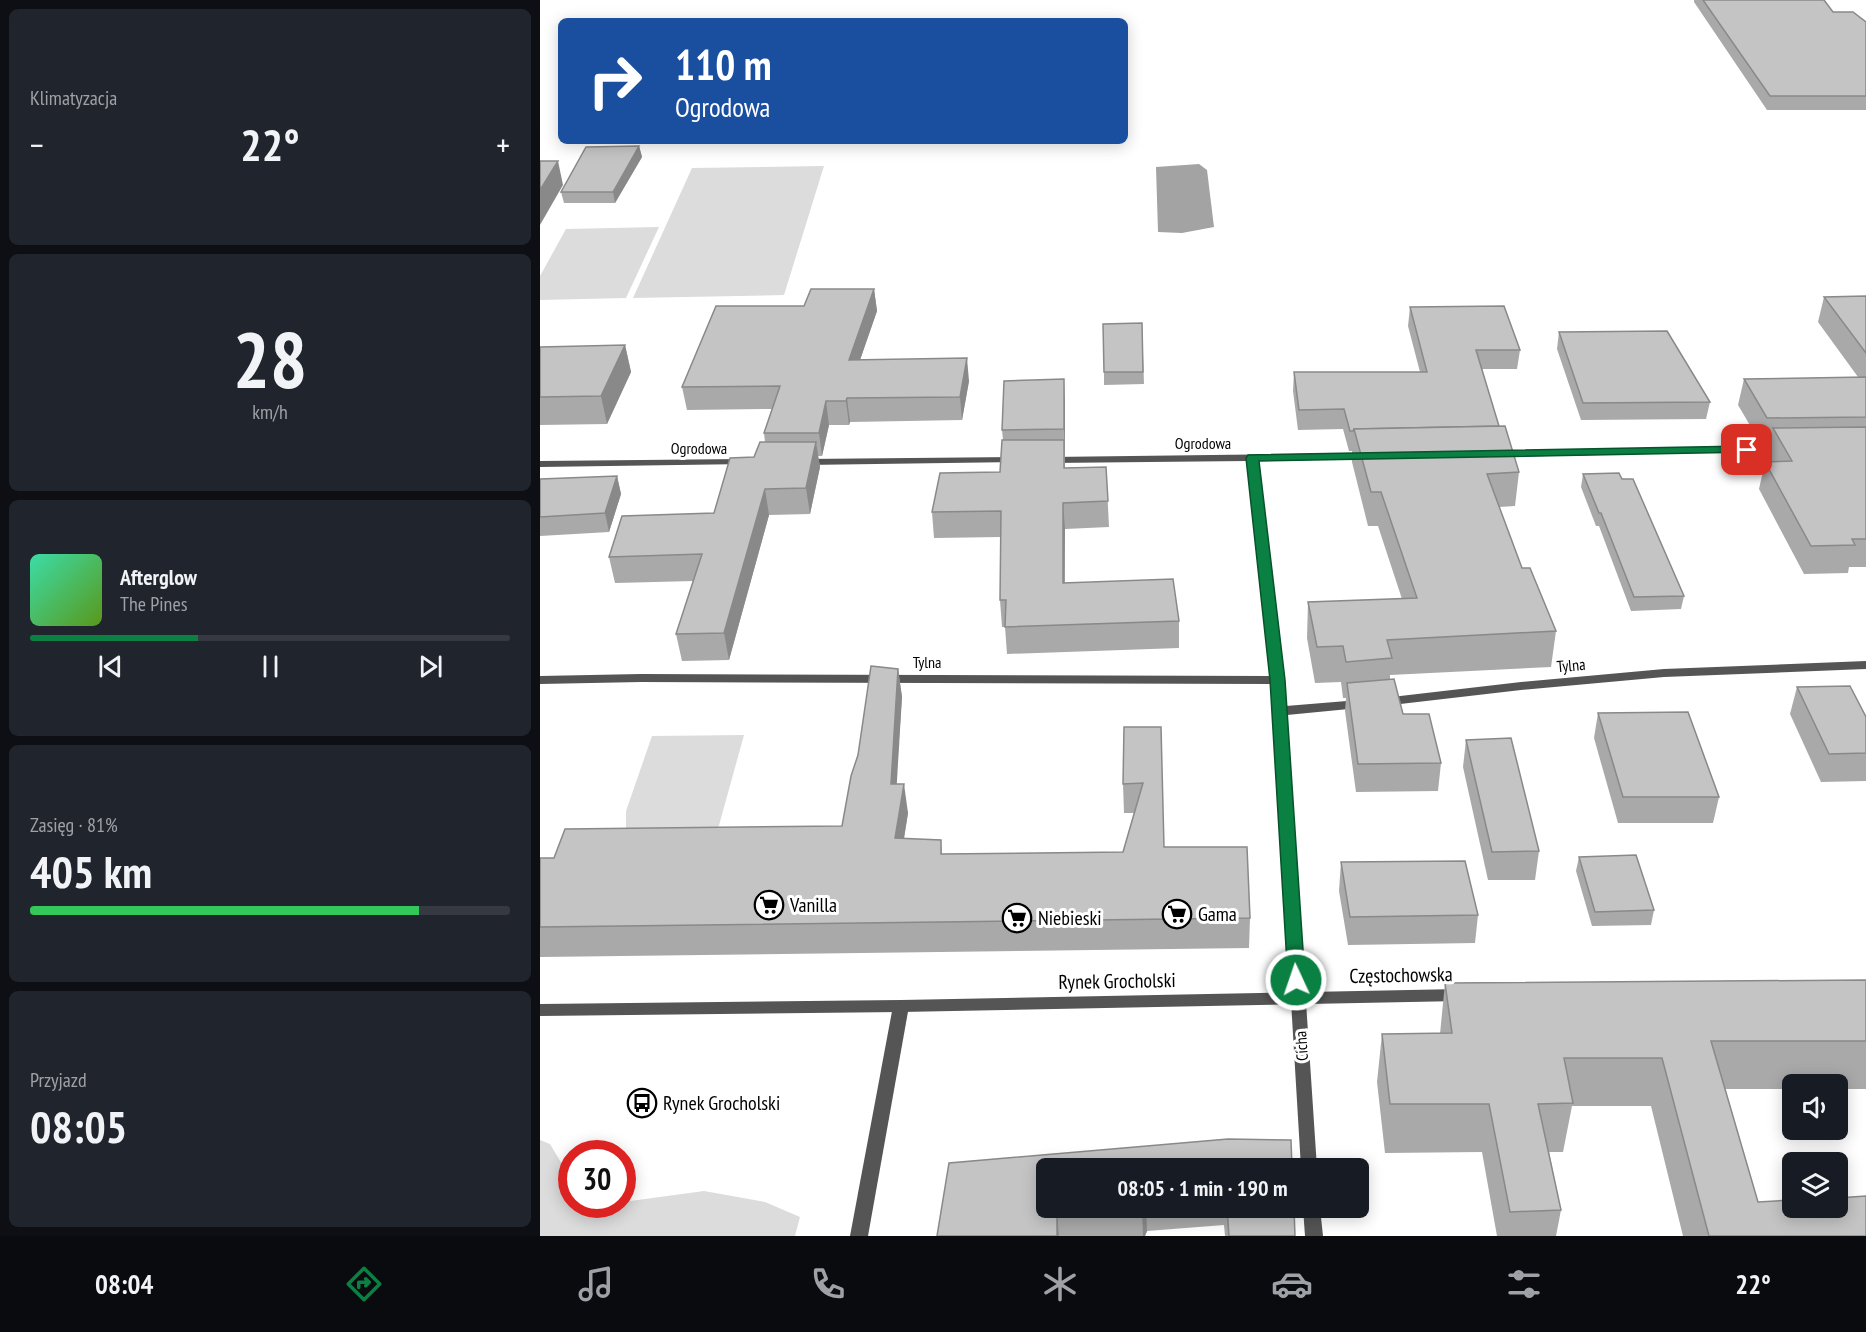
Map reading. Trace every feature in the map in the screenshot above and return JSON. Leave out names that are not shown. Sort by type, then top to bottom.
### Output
[{"type":"street","points":[[1486,454],[1795,449]]},
{"type":"street","name":"Ogrodowa","points":[[1039,460],[1380,456]]},
{"type":"street","name":"Cicha","points":[[1252,458],[1278,680],[1308,1158]]},
{"type":"street","points":[[789,462],[1027,460]]},
{"type":"street","name":"Ogrodowa","points":[[540,464],[754,462]]},
{"type":"street","name":"Tylna","points":[[1280,711],[1631,676],[1866,665]]},
{"type":"street","name":"Tylna","points":[[540,680],[641,678],[1278,680]]},
{"type":"street","name":"Częstochowska","points":[[1297,998],[1475,994]]},
{"type":"street","name":"Rynek Grocholski","points":[[540,1010],[1297,998]]},
{"type":"street","points":[[859,1236],[901,1006]]},
{"type":"street","points":[[1313,1218],[1314,1236]]},
{"type":"shaded area","points":[[1199,164],[1207,170],[1214,227],[1182,233],[1158,232],[1156,167]]},
{"type":"shaded area","points":[[824,166],[784,295],[633,298],[692,168]]},
{"type":"shaded area","points":[[659,227],[626,298],[540,300],[540,276],[566,229]]},
{"type":"shaded area","points":[[744,735],[713,847],[626,832],[626,811],[652,736]]},
{"type":"shaded area","points":[[540,1140],[550,1144],[558,1157],[558,1218],[636,1218],[636,1200],[704,1191],[765,1202],[800,1217],[795,1236],[540,1236]]},
{"type":"building","points":[[1703,0],[1824,0],[1833,12],[1853,12],[1866,22],[1866,96],[1770,96]]},
{"type":"building","points":[[639,146],[613,192],[561,192],[586,147]]},
{"type":"building","points":[[540,161],[558,161],[540,190]]},
{"type":"building","points":[[811,289],[874,289],[849,360],[967,358],[960,397],[847,398],[846,401],[826,401],[819,433],[764,433],[780,386],[682,387],[716,306],[804,306]]},
{"type":"building","points":[[1866,296],[1866,353],[1824,297]]},
{"type":"building","points":[[1504,306],[1520,350],[1476,350],[1499,426],[1354,429],[1350,431],[1344,409],[1299,410],[1294,372],[1427,372],[1410,307]]},
{"type":"building","points":[[1142,323],[1143,372],[1104,372],[1103,324]]},
{"type":"building","points":[[1667,331],[1710,402],[1583,403],[1559,332]]},
{"type":"building","points":[[625,345],[601,396],[540,397],[540,347]]},
{"type":"building","points":[[1866,377],[1866,417],[1767,418],[1744,379]]},
{"type":"building","points":[[1064,379],[1064,429],[1002,430],[1004,381]]},
{"type":"building","points":[[1505,426],[1519,472],[1487,474],[1522,568],[1530,568],[1556,631],[1387,640],[1392,658],[1346,662],[1343,646],[1317,647],[1308,602],[1417,598],[1381,492],[1371,492],[1354,429]]},
{"type":"building","points":[[1866,427],[1866,539],[1852,539],[1855,545],[1811,546],[1765,462],[1792,461],[1773,428]]},
{"type":"building","points":[[1002,440],[1064,440],[1064,468],[1106,467],[1108,501],[1063,503],[1063,583],[1173,579],[1179,621],[1005,627],[1006,600],[1000,600],[1001,511],[932,512],[940,473],[1000,472]]},
{"type":"building","points":[[760,442],[816,442],[806,488],[765,489],[724,633],[676,634],[702,554],[609,557],[622,516],[714,513],[730,458],[754,457]]},
{"type":"building","points":[[1619,473],[1622,479],[1633,479],[1684,596],[1634,597],[1583,474]]},
{"type":"building","points":[[617,476],[605,513],[540,517],[540,479]]},
{"type":"building","points":[[871,666],[898,669],[891,784],[904,784],[895,838],[941,840],[941,854],[1123,852],[1143,783],[1123,784],[1124,727],[1161,727],[1164,847],[1247,847],[1250,918],[540,927],[540,858],[554,858],[565,829],[842,826],[851,776],[858,755]]},
{"type":"building","points":[[1394,679],[1403,714],[1429,714],[1441,763],[1358,764],[1347,683]]},
{"type":"building","points":[[1850,686],[1866,717],[1866,753],[1829,754],[1797,687]]},
{"type":"building","points":[[1688,712],[1719,797],[1623,797],[1598,713]]},
{"type":"building","points":[[1511,738],[1539,851],[1492,852],[1466,740]]},
{"type":"building","points":[[1636,855],[1654,910],[1595,912],[1579,857]]},
{"type":"building","points":[[1465,861],[1478,915],[1350,917],[1341,862]]},
{"type":"building","points":[[1866,980],[1866,1041],[1711,1041],[1758,1202],[1782,1201],[1782,1218],[1848,1218],[1848,1197],[1866,1196],[1866,1236],[1709,1236],[1662,1058],[1564,1058],[1573,1103],[1538,1104],[1561,1210],[1510,1212],[1489,1104],[1390,1104],[1382,1034],[1452,1033],[1445,983]]},
{"type":"building","points":[[1228,1139],[1291,1140],[1292,1158],[1036,1158],[1036,1218],[1057,1218],[1057,1236],[937,1236],[949,1163]]},
{"type":"building","points":[[1228,1218],[1294,1218],[1295,1236],[1229,1236]]},
{"type":"place","name":"Vanilla","points":[[769,905]]},
{"type":"place","name":"Gama","points":[[1177,914]]},
{"type":"place","name":"Niebieski","points":[[1017,918]]},
{"type":"place","name":"Rynek Grocholski","points":[[642,1103]]},
{"type":"route","points":[[1296,980],[1278,680],[1252,458],[1747,450]]}]
